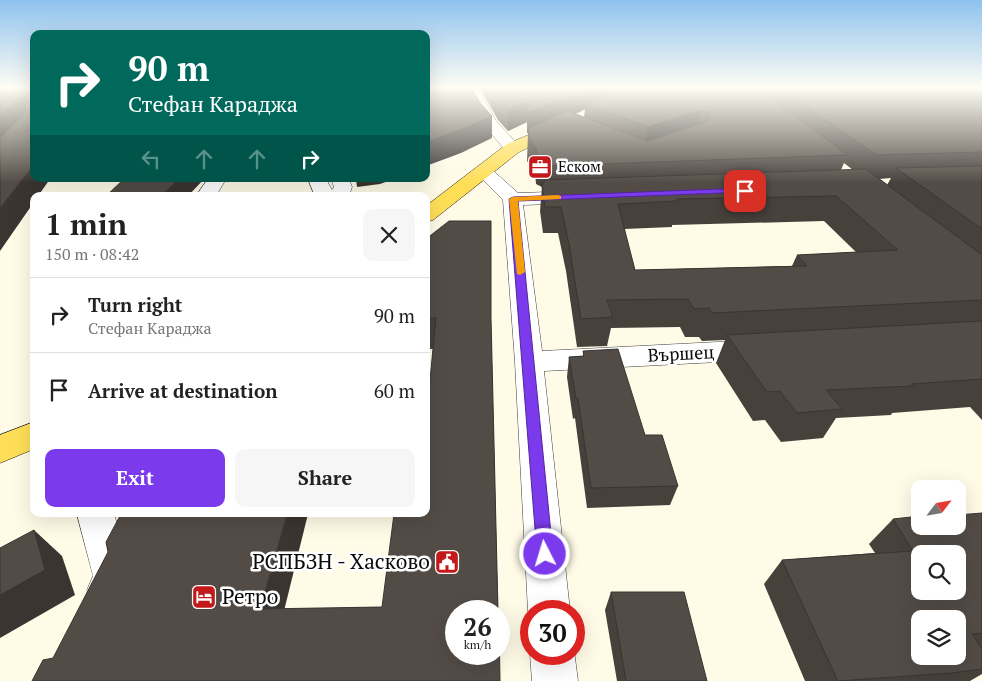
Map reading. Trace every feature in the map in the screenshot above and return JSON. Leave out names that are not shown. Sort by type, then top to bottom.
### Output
[{"type":"main road","points":[[430,213],[513,148],[573,126]]},
{"type":"main road","points":[[0,449],[30,438]]},
{"type":"street","points":[[488,120],[513,148]]},
{"type":"street","points":[[483,171],[513,199],[549,600]]},
{"type":"street","points":[[513,199],[593,196]]},
{"type":"street","name":"Вършец","points":[[529,362],[785,348]]},
{"type":"street","points":[[93,622],[114,579],[96,517]]},
{"type":"street","points":[[554,665],[555,681]]},
{"type":"building","points":[[18,120],[30,120],[30,169],[0,208],[0,138]]},
{"type":"building","points":[[430,120],[483,120],[430,141]]},
{"type":"building","points":[[547,120],[591,120],[648,141],[708,121],[800,120],[848,155],[549,166],[538,160],[536,149],[529,138],[528,128]]},
{"type":"building","points":[[629,120],[671,120],[648,127]]},
{"type":"building","points":[[826,120],[982,120],[982,152],[876,155]]},
{"type":"building","points":[[982,166],[982,229],[896,168]]},
{"type":"building","points":[[866,169],[982,255],[982,300],[712,313],[709,308],[694,309],[688,299],[607,300],[613,317],[581,319],[561,207],[545,207],[542,186],[545,180]],"holes":[[[836,196],[898,250],[797,255],[807,266],[635,270],[618,204],[678,201],[677,199]]]},
{"type":"building","points":[[121,182],[176,182],[165,192],[110,192]]},
{"type":"building","points":[[449,221],[491,221],[491,318],[498,600],[445,600],[445,665],[500,665],[500,681],[32,681],[43,660],[53,658],[108,552],[106,542],[119,517],[286,517],[260,609],[382,607],[394,517],[430,517],[430,380],[436,318],[430,318],[430,236]]},
{"type":"building","points":[[982,321],[982,379],[911,384],[913,386],[826,390],[842,409],[797,413],[780,391],[767,392],[727,335]]},
{"type":"building","points":[[618,349],[645,435],[662,435],[678,486],[591,488],[578,398],[576,398],[569,357],[584,356],[583,351]]},
{"type":"building","points":[[982,513],[982,633],[972,634],[982,649],[982,669],[838,681],[782,560],[911,551],[911,600],[966,600],[966,545],[911,545],[911,548],[893,519],[911,517],[911,535],[966,535],[966,514]]},
{"type":"building","points":[[34,530],[45,570],[0,595],[0,548]]},
{"type":"building","points":[[611,592],[684,592],[707,681],[626,681]]},
{"type":"slow traffic","points":[[520,272],[513,199],[558,198]]},
{"type":"place","name":"Еском","points":[[540,167]]},
{"type":"place","name":"РСПБЗН - Хасково","points":[[447,562]]},
{"type":"place","name":"Ретро","points":[[204,597]]},
{"type":"route","points":[[545,554],[513,199],[745,191]]}]
